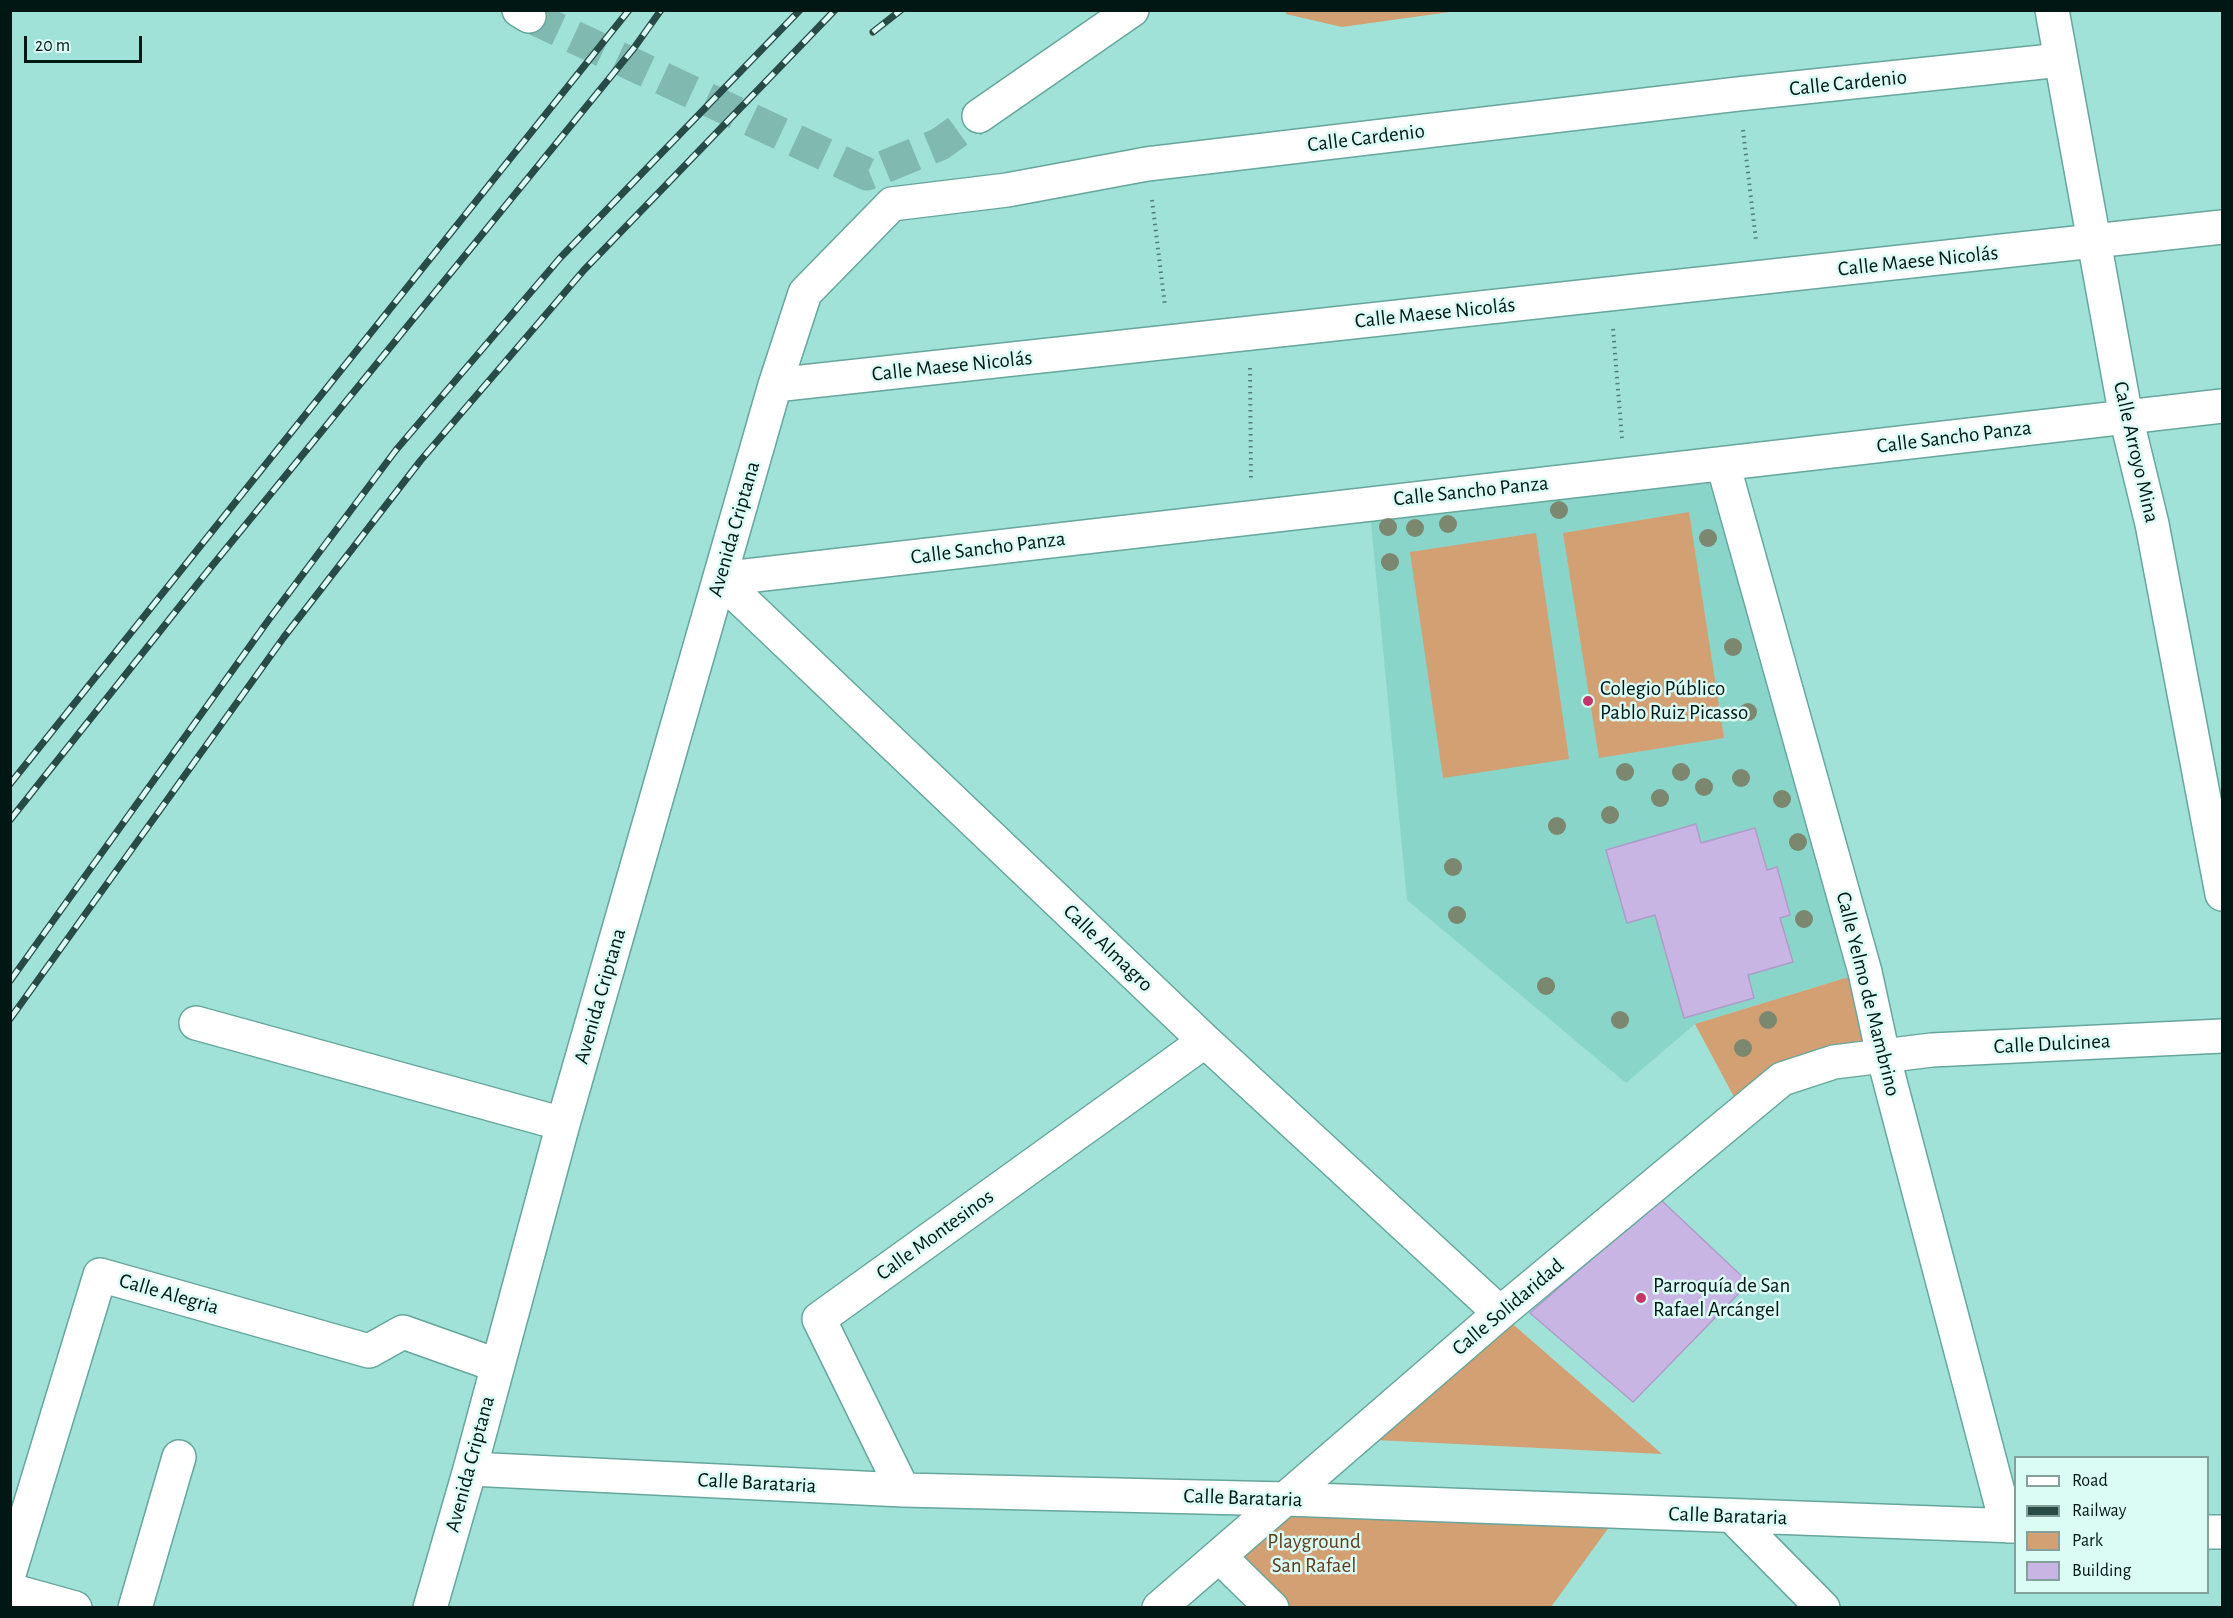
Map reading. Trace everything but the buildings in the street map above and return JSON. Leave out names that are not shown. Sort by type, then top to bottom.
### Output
[{"type":"street","points":[[979,116],[1132,10]]},
{"type":"street","name":"Calle Arroyo Mina","points":[[2052,10],[2126,417],[2208,740],[2223,894]]},
{"type":"street","name":"Calle Cardenio","points":[[775,385],[805,293],[892,204],[1007,190],[1147,164],[1738,94],[2061,60]]},
{"type":"street","name":"Calle Maese Nicolás","points":[[775,385],[2223,227]]},
{"type":"street","name":"Avenida Criptana","points":[[430,1608],[563,1124],[775,385]]},
{"type":"street","name":"Calle Sancho Panza","points":[[720,579],[2223,406]]},
{"type":"street","name":"Calle Yelmo de Mambrino","points":[[1723,464],[1865,972],[1882,1055],[2011,1526]]},
{"type":"street","name":"Calle Almagro","points":[[720,579],[1205,1041],[1500,1312]]},
{"type":"street","points":[[196,1023],[563,1124]]},
{"type":"street","name":"Calle Dulcinea","points":[[1882,1055],[1932,1050],[2223,1036]]},
{"type":"street","name":"Calle Montesinos","points":[[903,1490],[819,1319],[1205,1041]]},
{"type":"street","name":"Calle Solidaridad","points":[[1159,1608],[1500,1312],[1782,1079],[1834,1062],[1882,1055]]},
{"type":"street","name":"Calle Alegria","points":[[10,1571],[100,1275],[369,1351],[403,1332],[496,1365]]},
{"type":"street","points":[[135,1608],[179,1457]]},
{"type":"street","name":"Calle Barataria","points":[[470,1469],[903,1490],[1286,1499],[2011,1526]]},
{"type":"street","points":[[1732,1516],[1823,1608]]},
{"type":"street","points":[[1219,1556],[1272,1608]]},
{"type":"street","points":[[10,1590],[75,1608]]},
{"type":"path","points":[[1738,94],[1760,278]]},
{"type":"path","points":[[1147,164],[1170,342]]},
{"type":"path","points":[[1610,294],[1624,475]]},
{"type":"path","points":[[1249,334],[1252,518]]},
{"type":"shaded area","name":"Colegio Público Pablo Ruiz Picasso","points":[[1723,464],[1865,972],[1695,1024],[1626,1083],[1407,900],[1369,502]]},
{"type":"green space","points":[[1286,10],[1457,11],[1342,27],[1286,14]]},
{"type":"green space","points":[[1689,512],[1724,738],[1599,758],[1563,533]]},
{"type":"green space","points":[[1536,533],[1569,759],[1443,778],[1410,552]]},
{"type":"green space","points":[[1865,972],[1883,1055],[1741,1110],[1695,1024]]},
{"type":"green space","points":[[1500,1313],[1662,1454],[1355,1439]]},
{"type":"green space","name":"Playground San Rafael","points":[[1286,1499],[1620,1512],[1551,1607],[1272,1607],[1219,1556]]},
{"type":"tunnel","points":[[529,16],[867,174],[940,144],[979,116]]},
{"type":"railway","points":[[10,784],[629,10]]},
{"type":"railway","points":[[10,820],[203,577],[634,48],[661,10]]},
{"type":"railway","points":[[10,981],[270,618],[396,450],[560,258],[800,10]]},
{"type":"railway","points":[[10,1019],[284,637],[421,460],[584,270],[835,10]]},
{"type":"railway","points":[[873,32],[901,10]]},
{"type":"place","name":"Colegio Público Pablo Ruiz Picasso","points":[[1588,701]]},
{"type":"place","name":"Parroquía de San Rafael Arcángel","points":[[1641,1298]]}]
